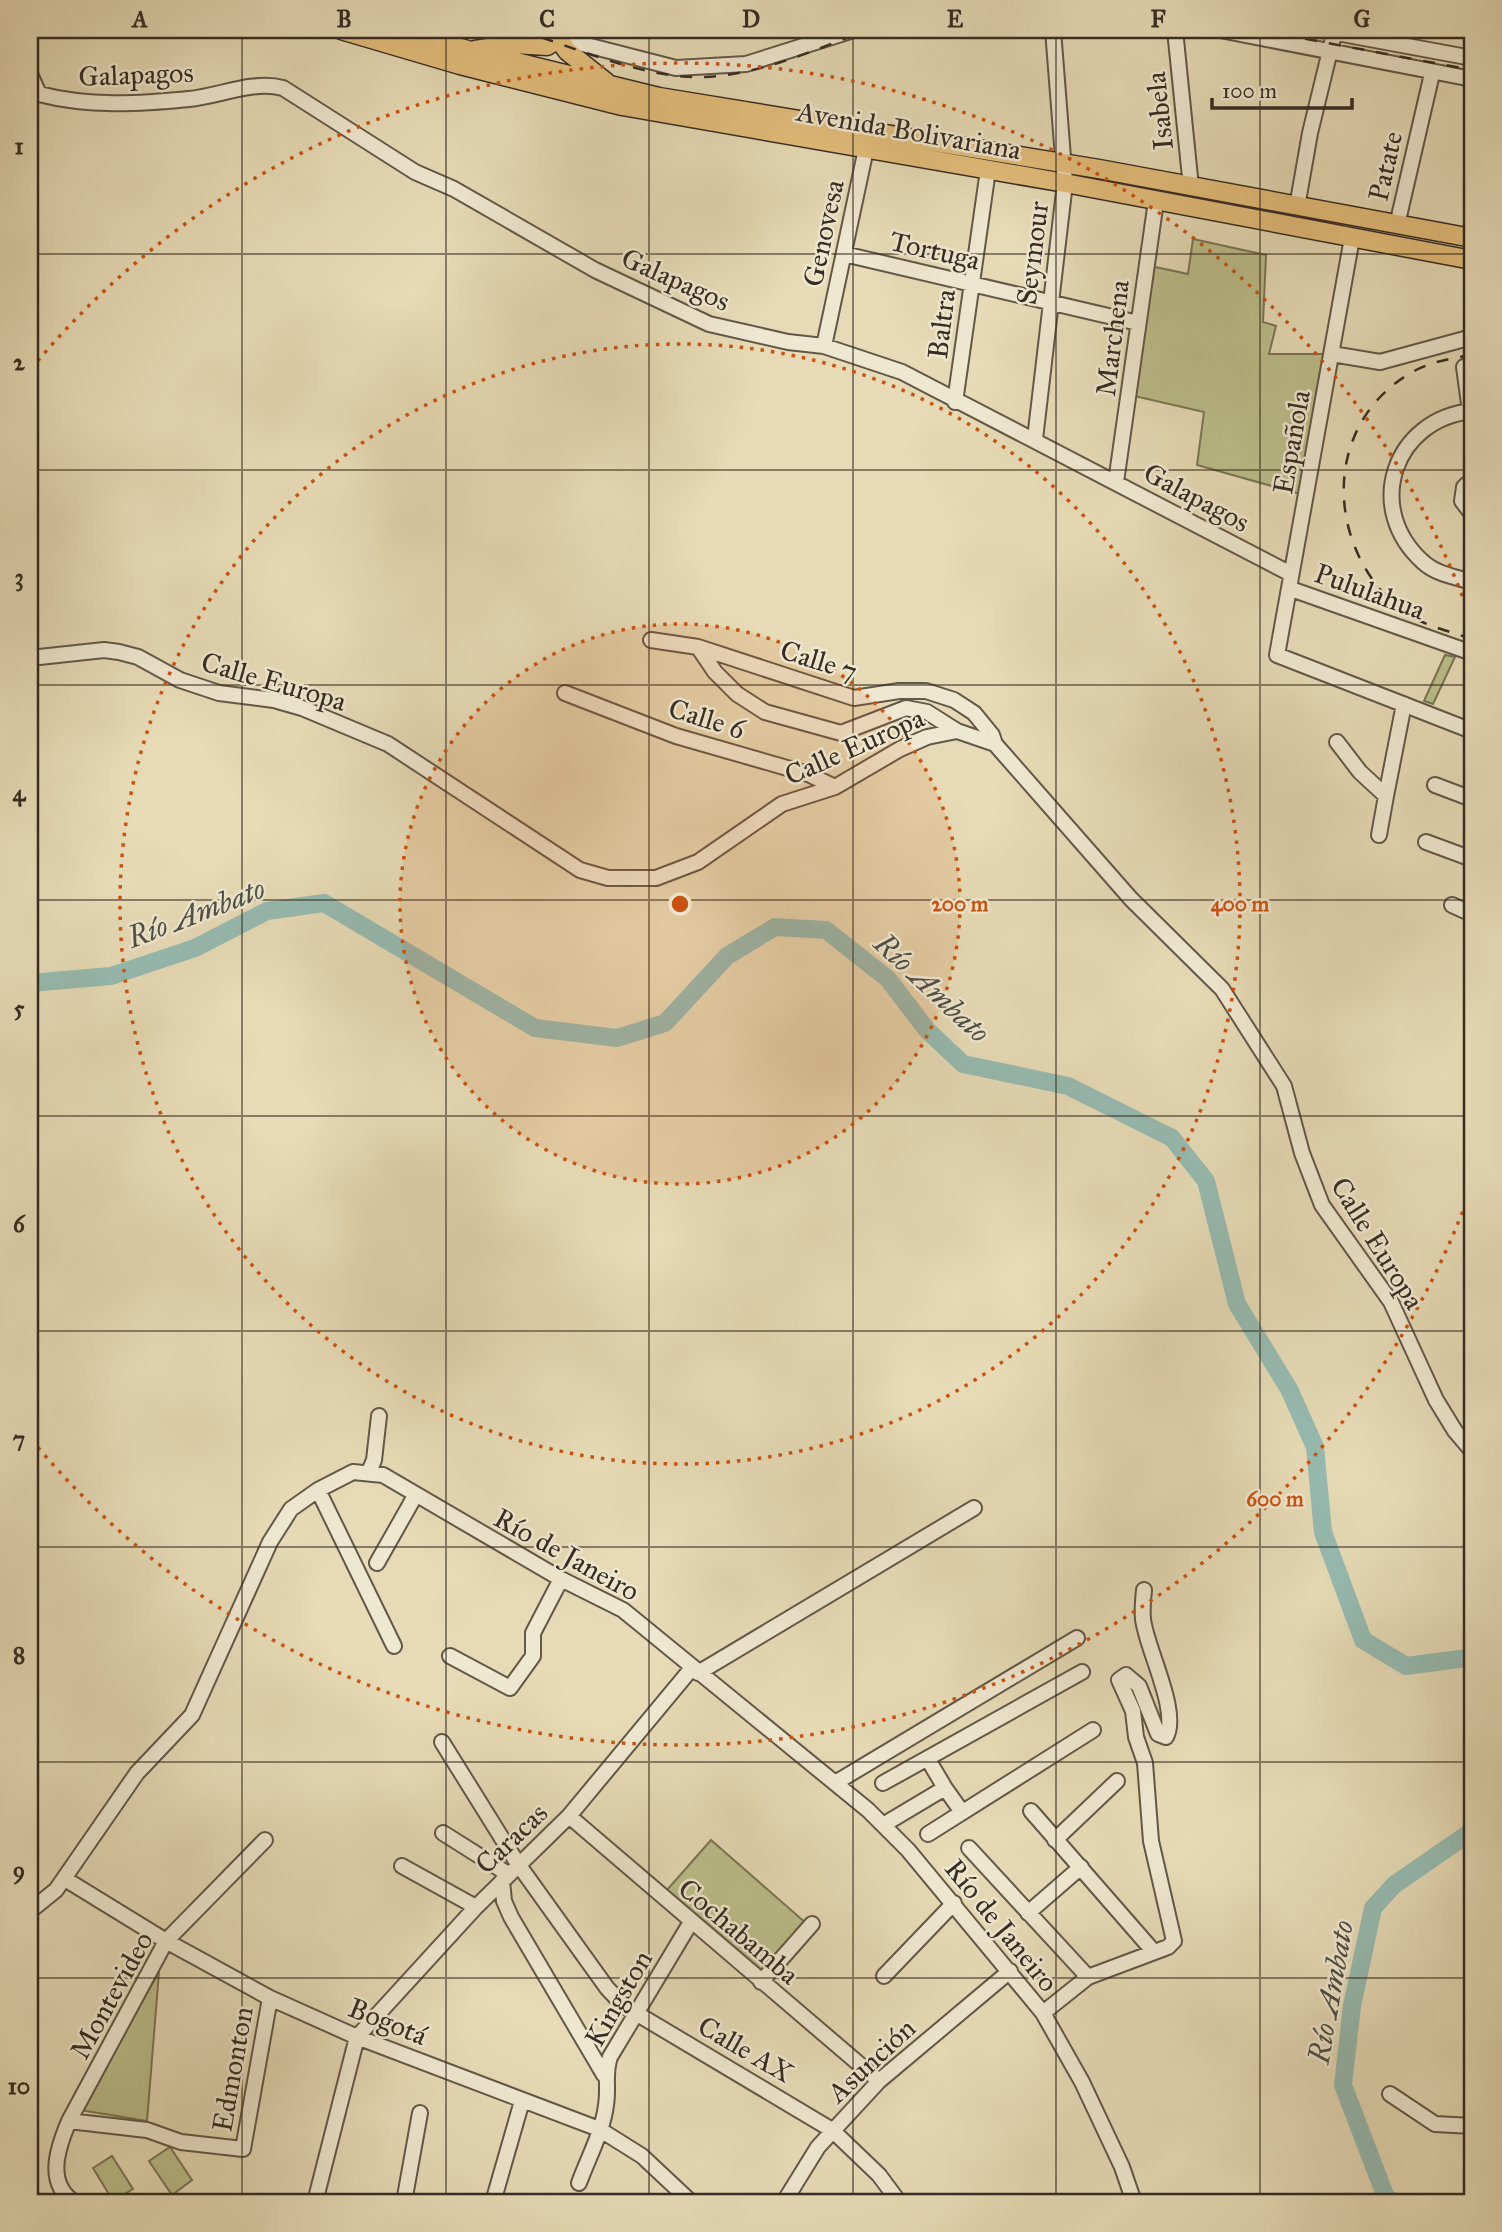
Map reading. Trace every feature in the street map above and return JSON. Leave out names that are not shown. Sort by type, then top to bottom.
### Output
[{"type":"main road","name":"Avenida Bolivariana","points":[[341,30],[460,65],[589,98],[1065,183],[1472,260]]},
{"type":"main road","name":"Avenida Bolivariana","points":[[398,30],[612,87],[1065,163],[1472,237]]},
{"type":"main road","points":[[471,51],[507,45],[547,46],[559,35],[568,51],[612,87]]},
{"type":"street","points":[[528,30],[559,35],[676,68],[746,64],[854,30]]},
{"type":"street","name":"Seymour","points":[[1035,439],[1065,183],[1053,30]]},
{"type":"street","name":"Isabela","points":[[1175,30],[1191,187]]},
{"type":"street","points":[[1220,30],[1472,79]]},
{"type":"street","points":[[1297,206],[1331,50],[1330,31],[1472,58]]},
{"type":"street","name":"Galapagos","points":[[30,74],[39,93],[71,102],[108,104],[188,99],[266,83],[284,88],[415,172],[446,185],[595,271],[709,324],[788,342],[824,346],[902,372],[1116,482],[1291,582]]},
{"type":"street","name":"Patate","points":[[1397,225],[1431,78]]},
{"type":"street","name":"Genovesa","points":[[824,346],[866,149],[864,130]]},
{"type":"street","name":"Baltra","points":[[955,401],[988,170]]},
{"type":"street","name":"Marchena","points":[[1116,482],[1156,201]]},
{"type":"street","name":"Española","points":[[1352,238],[1277,655],[1405,704]]},
{"type":"street","name":"Tortuga","points":[[844,254],[1138,323]]},
{"type":"street","points":[[1332,354],[1380,362],[1472,337]]},
{"type":"street","points":[[1464,367],[1471,411],[1451,414],[1419,433],[1398,463],[1390,502],[1402,537],[1424,563],[1437,571],[1472,582]]},
{"type":"street","points":[[1472,480],[1464,487],[1462,501],[1472,514]]},
{"type":"street","name":"Pululahua","points":[[1291,582],[1472,653]]},
{"type":"street","name":"Calle 7","points":[[651,640],[698,646],[854,698],[899,691],[926,691],[954,700],[974,713],[992,735],[995,744]]},
{"type":"street","points":[[698,646],[715,672],[737,694],[765,712],[841,733],[906,708],[933,715],[957,732]]},
{"type":"street","name":"Calle Europa","points":[[30,658],[104,650],[119,652],[138,657],[180,680],[219,693],[302,708],[388,744],[580,870],[608,878],[656,878],[677,871],[735,839],[782,804],[835,788],[900,748],[927,737],[957,732],[995,744],[1131,899],[1222,989],[1284,1086],[1302,1153],[1322,1205],[1391,1302],[1436,1400],[1455,1431],[1472,1451]]},
{"type":"street","name":"Calle 6","points":[[565,694],[676,736],[808,774],[835,788]]},
{"type":"street","points":[[1379,835],[1405,704],[1472,731]]},
{"type":"street","points":[[1337,742],[1360,772],[1386,796]]},
{"type":"street","points":[[1435,785],[1472,799]]},
{"type":"street","points":[[1426,842],[1472,859]]},
{"type":"street","points":[[1452,905],[1472,914]]},
{"type":"street","points":[[30,1911],[47,1900],[65,1879],[137,1773],[192,1715],[274,1534],[291,1510],[318,1490],[353,1472],[369,1472],[374,1460],[379,1416]]},
{"type":"street","name":"Río de Janeiro","points":[[369,1472],[389,1478],[415,1496],[561,1579],[624,1610],[883,1825],[954,1903],[1043,2013],[1082,2082],[1122,2167],[1134,2202]]},
{"type":"street","points":[[318,1490],[394,1646]]},
{"type":"street","points":[[377,1563],[415,1496]]},
{"type":"street","name":"Caracas","points":[[357,2037],[475,1908],[569,1816],[695,1670],[974,1508]]},
{"type":"street","points":[[450,1657],[510,1688],[533,1656],[533,1633],[561,1579]]},
{"type":"street","points":[[1043,2013],[1088,1977],[1168,1947],[1174,1941],[1151,1841],[1145,1763],[1136,1737],[1133,1711],[1119,1681],[1126,1675],[1139,1686],[1158,1734],[1166,1737],[1168,1727],[1163,1681],[1155,1667],[1143,1620],[1144,1590]]},
{"type":"street","points":[[835,1783],[1077,1638]]},
{"type":"street","points":[[883,1783],[929,1761],[1082,1672]]},
{"type":"street","points":[[928,1834],[1093,1730]]},
{"type":"street","name":"Calle AX","points":[[442,1742],[510,1873],[607,1988],[633,2014],[716,2058],[832,2130],[879,2175],[899,2202]]},
{"type":"street","points":[[929,1761],[962,1812]]},
{"type":"street","points":[[1055,1840],[1117,1782]]},
{"type":"street","points":[[883,1825],[945,1788]]},
{"type":"street","points":[[1031,1811],[1154,1951]]},
{"type":"street","name":"Cochabamba","points":[[569,1816],[879,2081]]},
{"type":"street","points":[[443,1833],[510,1873],[504,1901],[511,1917],[604,2075]]},
{"type":"street","name":"Montevideo","points":[[74,2202],[60,2187],[56,2175],[59,2145],[69,2121],[166,1941],[265,1840]]},
{"type":"street","points":[[969,1848],[1088,1977]]},
{"type":"street","points":[[402,1866],[475,1908]]},
{"type":"street","points":[[1028,1913],[1081,1867]]},
{"type":"street","name":"Bogotá","points":[[65,1879],[166,1941],[270,1998],[357,2037],[599,2129],[642,2157],[691,2202]]},
{"type":"street","points":[[884,1976],[954,1903]]},
{"type":"street","name":"Kingston","points":[[579,2183],[607,2102],[604,2075],[618,2038],[691,1922]]},
{"type":"street","points":[[761,1982],[812,1924]]},
{"type":"street","name":"Asunción","points":[[788,2197],[832,2130],[879,2081],[1010,1971]]},
{"type":"street","name":"Edmonton","points":[[69,2121],[147,2130],[181,2142],[243,2149],[270,1998]]},
{"type":"street","points":[[315,2202],[357,2037]]},
{"type":"street","points":[[1390,2095],[1435,2124],[1472,2126]]},
{"type":"street","points":[[492,2202],[522,2101]]},
{"type":"street","points":[[404,2202],[420,2113]]},
{"type":"street","points":[[788,2197],[803,2202]]},
{"type":"green space","points":[[1193,239],[1266,255],[1263,322],[1276,326],[1269,354],[1332,354],[1307,496],[1197,465],[1204,412],[1130,395],[1146,265],[1188,274]]},
{"type":"green space","points":[[1445,655],[1455,657],[1433,704],[1424,701]]},
{"type":"green space","points":[[711,1840],[807,1924],[763,1974],[667,1890]]},
{"type":"green space","points":[[159,1972],[147,2121],[80,2110]]},
{"type":"green space","points":[[170,2147],[192,2180],[172,2195],[149,2161]]},
{"type":"green space","points":[[112,2156],[133,2189],[113,2201],[93,2168]]},
{"type":"waterway","name":"Río Ambato","points":[[30,983],[111,976],[195,948],[267,911],[324,903],[535,1028],[617,1038],[665,1023],[727,956],[775,927],[826,930],[888,979],[927,1030],[963,1064],[1068,1086],[1172,1138],[1206,1181],[1237,1304],[1289,1389],[1315,1447],[1323,1532],[1363,1640],[1406,1666],[1467,1658],[1472,1661]]},
{"type":"waterway","name":"Río Ambato","points":[[1392,2202],[1385,2195],[1343,2085],[1352,2006],[1373,1908],[1394,1885],[1472,1831]]},
{"type":"railway","points":[[519,30],[635,68],[683,77],[726,75],[767,66],[868,30]]},
{"type":"railway","points":[[1258,30],[1472,70]]},
{"type":"railway","points":[[1472,355],[1423,367],[1386,391],[1364,418],[1350,448],[1344,481],[1346,515],[1355,547],[1371,578],[1403,612],[1432,626],[1472,639]]}]
